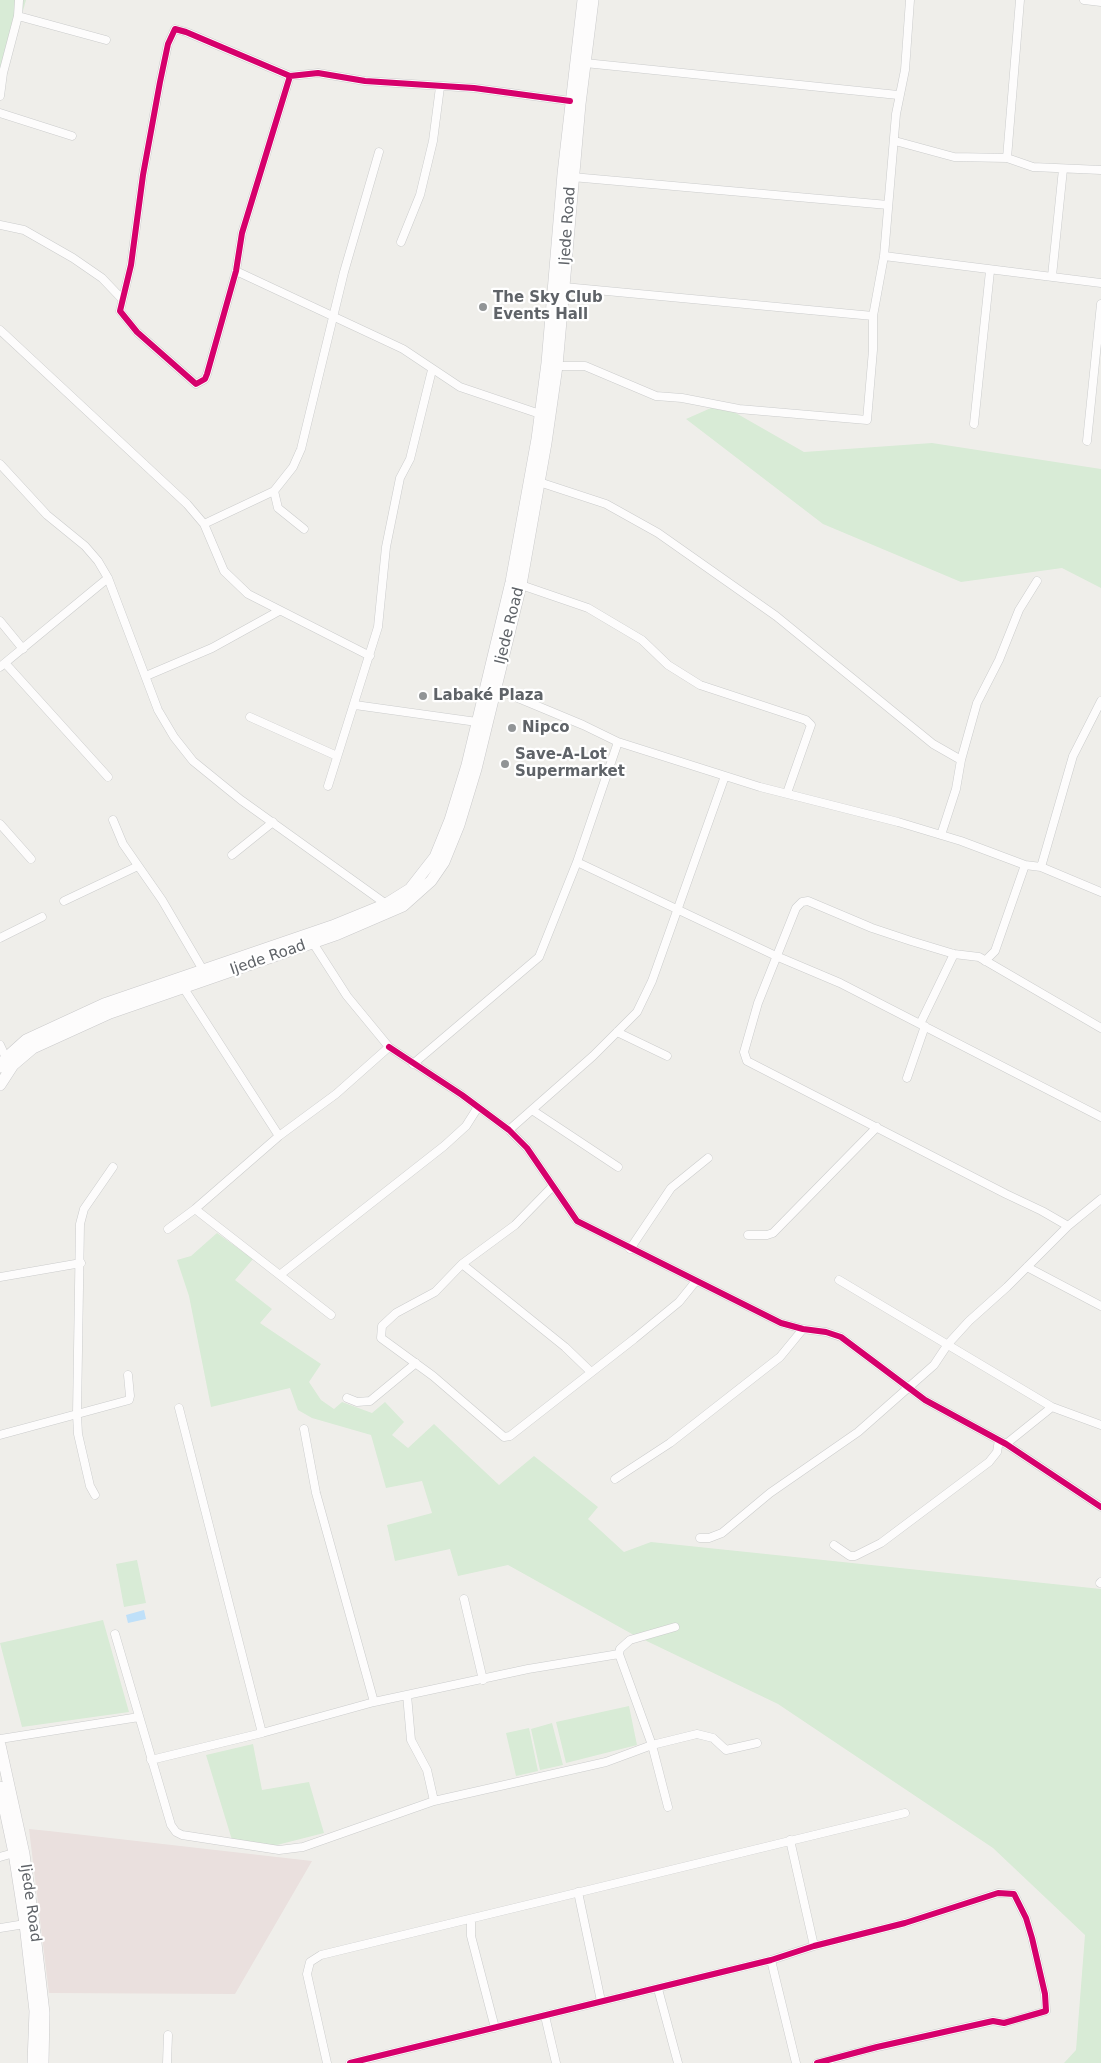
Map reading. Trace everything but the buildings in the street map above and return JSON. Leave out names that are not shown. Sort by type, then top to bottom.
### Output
[{"type":"main road","name":"Ijede Road","points":[[3,1062],[26,1040],[104,1004],[332,926],[386,904],[410,889],[435,856],[450,820],[512,582],[540,414],[548,353],[570,101],[583,0]]},
{"type":"main road","name":"Ijede Road","points":[[0,1085],[13,1065],[33,1048],[110,1012],[312,943],[403,906],[431,881],[444,862],[459,825],[476,768],[494,688],[521,585],[539,482],[556,366],[572,177],[593,0]]},
{"type":"main road","name":"Ijede Road","points":[[0,1745],[4,1790],[25,1924],[35,2011],[34,2063]]},
{"type":"main road","name":"Ijede Road","points":[[4,1790],[24,1854],[44,2013],[43,2063]]},
{"type":"street","points":[[0,96],[18,16],[19,0]]},
{"type":"street","points":[[556,366],[585,366],[656,396],[682,398],[738,408],[867,420],[873,350],[873,316],[884,256],[898,95],[905,70],[910,0]]},
{"type":"street","points":[[1007,158],[1020,0]]},
{"type":"street","points":[[1084,0],[1101,2]]},
{"type":"street","points":[[18,16],[106,40]]},
{"type":"street","points":[[290,76],[247,217],[236,271],[205,379],[196,384],[137,332],[120,311],[131,265],[142,184],[160,82],[168,44],[175,29],[290,76],[318,72],[365,81],[474,88],[570,101]]},
{"type":"street","points":[[585,63],[898,95]]},
{"type":"street","points":[[401,242],[420,195],[433,141],[440,87]]},
{"type":"street","points":[[0,113],[72,136]]},
{"type":"street","points":[[895,141],[954,156],[1007,158],[1033,167],[1101,170]]},
{"type":"street","points":[[204,524],[274,491],[293,468],[301,449],[333,317],[379,152]]},
{"type":"street","points":[[1052,276],[1063,169]]},
{"type":"street","points":[[572,177],[888,205]]},
{"type":"street","points":[[0,225],[24,230],[73,258],[102,278],[122,299]]},
{"type":"street","points":[[884,256],[990,271],[1052,276],[1101,283]]},
{"type":"street","points":[[236,271],[403,349],[460,387],[540,414]]},
{"type":"street","points":[[974,424],[990,271]]},
{"type":"street","points":[[564,287],[873,316]]},
{"type":"street","points":[[1087,442],[1101,304]]},
{"type":"street","points":[[0,330],[180,497],[204,524],[224,571],[248,594],[279,612],[370,656]]},
{"type":"street","points":[[328,786],[378,628],[386,547],[400,478],[410,459],[432,370]]},
{"type":"street","points":[[0,464],[47,515],[85,546],[108,578],[167,726],[193,761],[241,800],[386,904]]},
{"type":"street","points":[[539,482],[606,504],[658,533],[776,616],[933,744],[961,760]]},
{"type":"street","points":[[274,491],[278,508],[304,529]]},
{"type":"street","points":[[108,578],[2,665],[108,777]]},
{"type":"street","points":[[941,835],[956,789],[961,760],[977,703],[999,660],[1019,610],[1037,581]]},
{"type":"street","points":[[521,585],[588,608],[642,640],[668,665],[700,685],[806,720],[811,726],[787,794]]},
{"type":"street","points":[[146,676],[219,645],[279,612]]},
{"type":"street","points":[[0,621],[23,649]]},
{"type":"street","points":[[494,688],[583,725],[618,742],[787,794],[941,835],[1025,865],[1041,867],[1101,892]]},
{"type":"street","points":[[1041,867],[1073,756],[1101,702]]},
{"type":"street","points":[[355,705],[476,722]]},
{"type":"street","points":[[250,717],[337,756]]},
{"type":"street","points":[[413,1064],[539,957],[577,862],[618,742]]},
{"type":"street","points":[[509,1130],[637,1012],[644,1000],[725,776]]},
{"type":"street","points":[[113,820],[123,844],[162,900],[203,970]]},
{"type":"street","points":[[232,855],[273,822]]},
{"type":"street","points":[[0,824],[31,859]]},
{"type":"street","points":[[577,862],[776,956],[840,983],[1101,1117]]},
{"type":"street","points":[[985,961],[995,950],[1025,865]]},
{"type":"street","points":[[64,901],[138,866]]},
{"type":"street","points":[[1068,1226],[1042,1210],[1006,1194],[745,1058],[744,1052],[758,1003],[796,908],[802,902],[808,901],[872,928],[954,954],[979,957],[1101,1028]]},
{"type":"street","points":[[0,938],[42,917]]},
{"type":"street","points":[[312,943],[347,996],[389,1047],[509,1130],[527,1148],[577,1221],[781,1323],[803,1329],[826,1332],[841,1338],[942,1411],[1002,1442],[1101,1507]]},
{"type":"street","points":[[907,1078],[923,1025],[954,954]]},
{"type":"street","points":[[183,987],[279,1136]]},
{"type":"street","points":[[617,1032],[667,1056]]},
{"type":"street","points":[[0,1045],[3,1062]]},
{"type":"street","points":[[168,1230],[196,1209],[279,1136],[336,1094],[389,1047]]},
{"type":"street","points":[[281,1274],[444,1146],[466,1126],[478,1107]]},
{"type":"street","points":[[532,1110],[618,1168]]},
{"type":"street","points":[[748,1235],[767,1235],[773,1233],[877,1127]]},
{"type":"street","points":[[630,1249],[672,1188],[708,1158]]},
{"type":"street","points":[[94,1495],[78,1434],[80,1224],[84,1209],[113,1167]]},
{"type":"street","points":[[552,1187],[514,1225],[462,1264],[434,1292],[396,1313],[382,1326],[381,1338],[416,1363],[504,1437],[510,1436],[670,1310],[696,1281]]},
{"type":"street","points":[[700,1538],[709,1538],[722,1533],[770,1493],[858,1432],[934,1365],[948,1344],[969,1320],[1027,1267],[1068,1226],[1101,1199]]},
{"type":"street","points":[[196,1209],[331,1315]]},
{"type":"street","points":[[0,1277],[81,1262]]},
{"type":"street","points":[[462,1264],[565,1347],[590,1372]]},
{"type":"street","points":[[1027,1267],[1101,1306]]},
{"type":"street","points":[[840,1280],[1052,1407],[1101,1425]]},
{"type":"street","points":[[615,1479],[670,1443],[780,1357],[803,1329]]},
{"type":"street","points":[[347,1398],[357,1402],[370,1401],[416,1363]]},
{"type":"street","points":[[0,1435],[129,1400],[128,1375]]},
{"type":"street","points":[[834,1545],[850,1556],[855,1556],[881,1543],[989,1462],[1002,1442],[1052,1407]]},
{"type":"street","points":[[179,1408],[262,1733]]},
{"type":"street","points":[[304,1429],[316,1493],[374,1702]]},
{"type":"street","points":[[464,1599],[484,1680]]},
{"type":"street","points":[[668,1807],[652,1745],[619,1654],[620,1649],[630,1640],[674,1627]]},
{"type":"street","points":[[115,1634],[171,1824],[176,1832],[182,1835],[279,1850],[303,1847],[434,1802],[606,1762],[652,1745],[697,1734],[713,1738],[726,1750],[757,1742]]},
{"type":"street","points":[[151,1760],[262,1733],[374,1702],[484,1680],[546,1665],[619,1654]]},
{"type":"street","points":[[407,1695],[411,1740],[427,1770],[434,1802]]},
{"type":"street","points":[[0,1740],[139,1718]]},
{"type":"street","points":[[327,2063],[307,1974],[310,1962],[321,1955],[905,1813]]},
{"type":"street","points":[[790,1840],[814,1946]]},
{"type":"street","points":[[0,1856],[14,1853]]},
{"type":"street","points":[[578,1892],[601,2002]]},
{"type":"street","points":[[350,2063],[658,1989],[905,1923],[1006,1892],[1014,1894],[1026,1918],[1046,2002],[1046,2011],[1004,2023],[993,2022],[983,2024],[817,2063]]},
{"type":"street","points":[[471,1919],[472,1936],[495,2028]]},
{"type":"street","points":[[0,1928],[25,1924]]},
{"type":"street","points":[[771,1960],[796,2063]]},
{"type":"street","points":[[658,1989],[678,2063]]},
{"type":"street","points":[[545,2016],[556,2063]]},
{"type":"street","points":[[168,2035],[168,2063]]},
{"type":"shaded area","points":[[29,1829],[312,1861],[235,1994],[49,1993]]},
{"type":"green space","points":[[0,0],[26,0],[0,94]]},
{"type":"green space","points":[[720,404],[804,452],[932,443],[1101,469],[1101,588],[1062,568],[961,582],[823,524],[686,419]]},
{"type":"green space","points":[[217,1233],[253,1259],[235,1280],[272,1309],[260,1323],[321,1364],[309,1382],[321,1400],[334,1409],[342,1402],[372,1413],[385,1402],[404,1422],[392,1435],[408,1448],[434,1424],[499,1485],[534,1456],[598,1507],[588,1519],[624,1552],[651,1542],[1101,1589],[1101,2063],[1064,2063],[1076,2050],[1085,1935],[993,1848],[778,1704],[632,1634],[508,1565],[458,1576],[450,1549],[395,1561],[387,1525],[432,1513],[422,1481],[386,1488],[371,1435],[312,1418],[298,1410],[290,1388],[211,1407],[189,1296],[177,1260],[191,1256]]},
{"type":"green space","points":[[137,1560],[146,1603],[124,1607],[116,1564]]},
{"type":"green space","points":[[103,1620],[129,1712],[22,1727],[0,1643]]},
{"type":"green space","points":[[629,1706],[637,1745],[566,1763],[556,1722]]},
{"type":"green space","points":[[552,1723],[563,1765],[540,1770],[531,1729]]},
{"type":"green space","points":[[529,1728],[538,1771],[516,1776],[506,1733]]},
{"type":"green space","points":[[253,1744],[262,1790],[309,1782],[324,1833],[273,1846],[232,1840],[206,1755]]},
{"type":"water","points":[[144,1610],[146,1619],[128,1623],[126,1615]]},
{"type":"cycle path","points":[[290,76],[242,233],[236,271],[207,374],[205,379],[196,384],[137,332],[120,311],[131,265],[143,175],[160,82],[168,44],[175,29],[290,76],[318,73],[365,81],[474,88],[570,101]]},
{"type":"cycle path","points":[[389,1047],[462,1095],[509,1130],[527,1148],[577,1221],[781,1323],[841,1337],[925,1400],[1006,1444],[1101,1507]]},
{"type":"cycle path","points":[[350,2063],[771,1960],[814,1946],[905,1923],[998,1893],[1014,1894],[1026,1918],[1032,1938],[1045,1994],[1046,2011],[1004,2023],[993,2021],[877,2047],[817,2063]]},
{"type":"place","name":"The Sky Club Events Hall","points":[[483,307]]},
{"type":"place","name":"Labaké Plaza","points":[[423,696]]},
{"type":"place","name":"Nipco","points":[[512,728]]},
{"type":"place","name":"Save-A-Lot Supermarket","points":[[505,764]]}]
